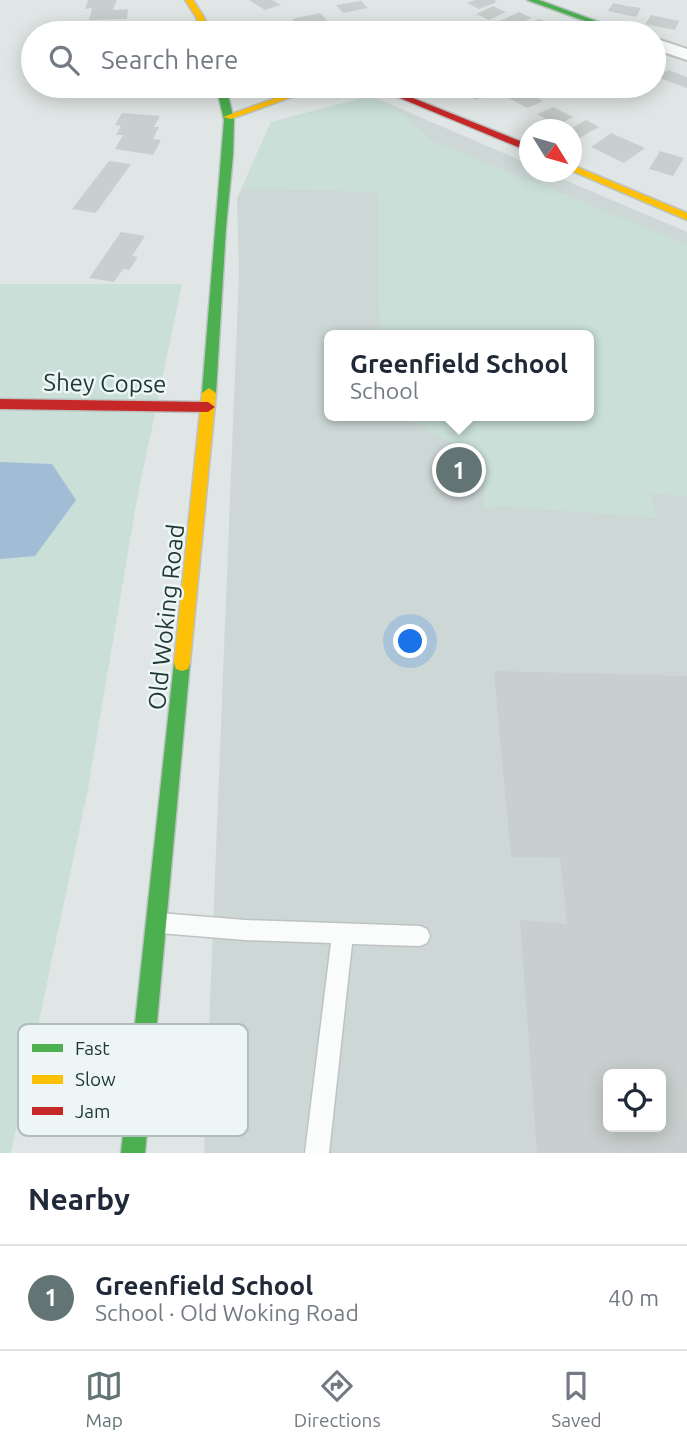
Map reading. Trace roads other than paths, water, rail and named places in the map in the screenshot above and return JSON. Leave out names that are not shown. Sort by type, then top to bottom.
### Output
[{"type":"main road","points":[[189,0],[201,21]]},
{"type":"main road","points":[[531,0],[591,21]]},
{"type":"main road","name":"Old Woking Road","points":[[146,1024],[208,407],[228,117],[224,98]]},
{"type":"main road","points":[[228,117],[283,98]]},
{"type":"main road","points":[[406,98],[519,144]]},
{"type":"main road","points":[[582,172],[687,217]]},
{"type":"main road","name":"Shey Copse","points":[[0,404],[208,407]]},
{"type":"street","points":[[666,47],[687,55]]},
{"type":"lane","points":[[157,923],[245,930],[420,936]]},
{"type":"lane","points":[[317,1153],[343,932]]},
{"type":"water","points":[[0,462],[52,464],[76,500],[35,556],[0,559]]},
{"type":"place","name":"Greenfield School","points":[[459,470]]}]
